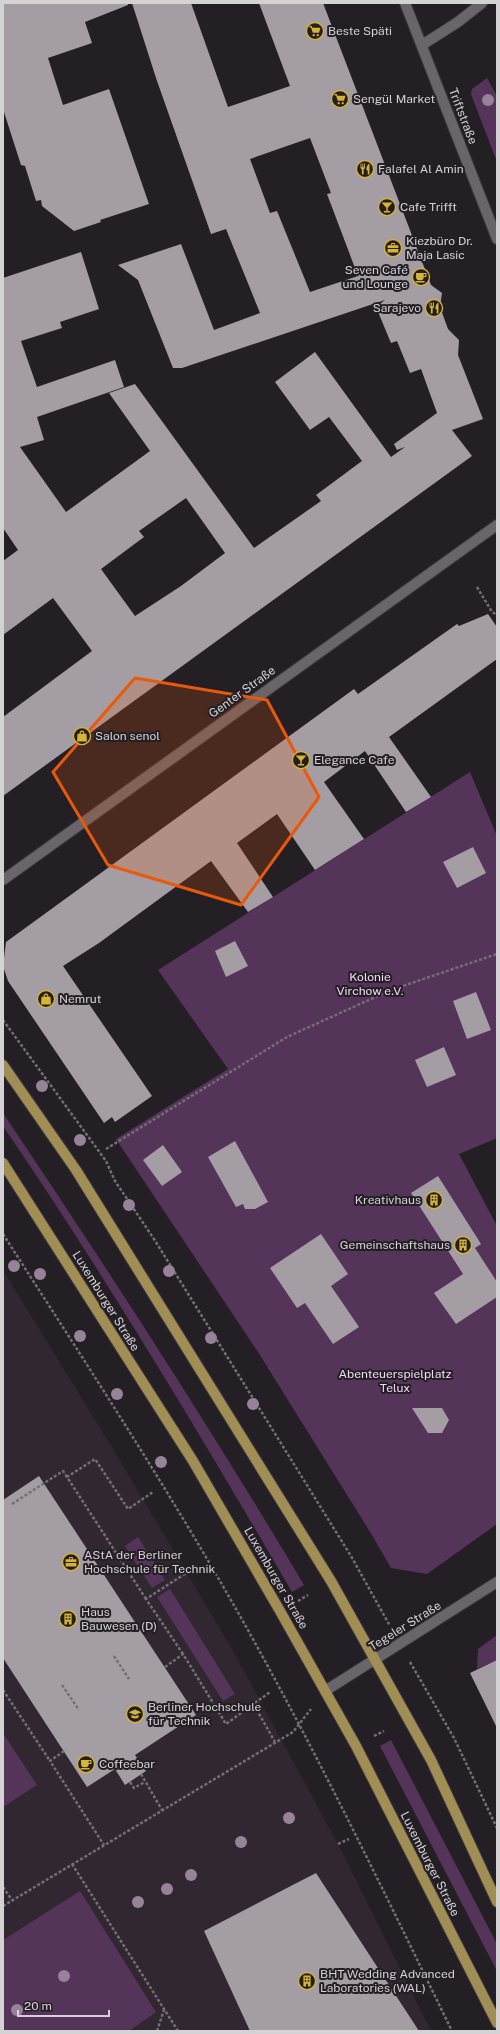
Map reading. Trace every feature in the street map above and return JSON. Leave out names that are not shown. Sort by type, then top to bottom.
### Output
[{"type":"main road","points":[[3,1064],[76,1170],[331,1581],[376,1659],[431,1760],[497,1902]]},
{"type":"main road","name":"Luxemburger Straße","points":[[3,1163],[193,1461],[356,1746],[497,2023]]},
{"type":"street","name":"Triftstraße","points":[[405,3],[497,239]]},
{"type":"street","points":[[422,45],[458,22],[482,3]]},
{"type":"street","name":"Genter Straße","points":[[3,880],[497,525]]},
{"type":"street","name":"Tegeler Straße","points":[[325,1691],[497,1582]]},
{"type":"path","points":[[477,587],[492,612],[497,615]]},
{"type":"path","points":[[106,1149],[287,1038],[391,990],[497,954]]},
{"type":"path","points":[[3,1020],[106,1161],[115,1181],[154,1239],[351,1556]]},
{"type":"path","points":[[3,1234],[164,1487],[252,1636],[299,1723],[452,2031]]},
{"type":"path","points":[[67,1477],[95,1459],[128,1509],[153,1492]]},
{"type":"path","points":[[12,1504],[63,1471],[183,1654],[226,1724],[270,1692]]},
{"type":"path","points":[[146,1599],[197,1566]]},
{"type":"path","points":[[298,1601],[308,1595]]},
{"type":"path","points":[[165,1668],[183,1654]]},
{"type":"path","points":[[114,1656],[129,1679]]},
{"type":"path","points":[[62,1685],[80,1710]]},
{"type":"path","points":[[3,1690],[104,1845]]},
{"type":"path","points":[[3,1906],[293,1732],[325,1691]]},
{"type":"path","points":[[254,1705],[275,1742]]},
{"type":"path","points":[[443,1722],[454,1738],[497,1828]]},
{"type":"path","points":[[374,1736],[384,1730]]},
{"type":"path","points":[[50,1761],[64,1751]]},
{"type":"path","points":[[140,1774],[162,1810]]},
{"type":"path","points":[[130,1782],[134,1788],[145,1782]]},
{"type":"path","points":[[338,1844],[349,1839]]},
{"type":"path","points":[[72,1864],[178,2031]]},
{"type":"path","points":[[3,1887],[12,1900]]},
{"type":"path","points":[[157,2031],[164,2009]]},
{"type":"highlighted area","points":[[135,678],[267,700],[319,797],[241,905],[108,865],[53,772]]},
{"type":"shaded area","name":"Berliner Hochschule für Technik","points":[[3,1270],[119,1459],[232,1649],[338,1844],[431,2031],[3,2031]]},
{"type":"green space","points":[[487,78],[497,96],[497,162],[471,94],[472,89]]},
{"type":"green space","points":[[470,772],[497,836],[497,1138],[459,1154],[497,1226],[497,1524],[427,1574],[391,1568],[258,1352],[116,1139],[228,1069],[158,970]]},
{"type":"green space","points":[[3,1113],[157,1347],[232,1466],[304,1585],[292,1592],[152,1356],[79,1240],[3,1126]]},
{"type":"green space","points":[[138,1537],[165,1580],[152,1588],[125,1546]]},
{"type":"green space","points":[[170,1589],[235,1694],[223,1701],[157,1597]]},
{"type":"green space","points":[[497,1635],[497,1660],[477,1669],[478,1649]]},
{"type":"green space","points":[[3,1733],[37,1785],[3,1807]]},
{"type":"green space","points":[[391,1740],[497,1944],[497,1971],[380,1746]]},
{"type":"green space","points":[[80,1891],[156,2012],[129,2031],[3,2031],[3,1940]]},
{"type":"building","points":[[3,3],[128,3],[128,5],[85,22],[92,43],[48,58],[63,105],[109,89],[149,204],[100,220],[101,222],[74,231],[42,206],[41,200],[36,201],[25,166],[21,165],[3,109]]},
{"type":"building","points":[[132,3],[191,3],[228,107],[290,86],[259,3],[323,3],[431,285],[442,293],[440,307],[448,329],[459,340],[458,355],[483,419],[452,430],[472,456],[3,796],[3,717],[92,651],[53,598],[3,635],[3,561],[18,550],[3,528],[3,278],[81,252],[99,309],[60,322],[62,328],[21,341],[37,387],[115,360],[124,387],[37,417],[44,440],[20,447],[66,512],[150,451],[109,393],[135,384],[254,548],[321,501],[316,495],[362,461],[329,417],[310,430],[275,382],[315,352],[391,457],[405,447],[397,450],[394,444],[437,413],[421,369],[410,373],[397,341],[391,343],[376,307],[385,300],[182,368],[173,368],[138,280],[118,265],[181,244],[214,330],[260,313],[226,229],[211,234],[156,78]],"holes":[[[310,138],[331,193],[327,194],[358,276],[310,292],[277,211],[270,213],[250,159]],[[186,498],[225,553],[181,586],[135,616],[101,569],[144,537],[139,531]]]},
{"type":"building","points":[[488,614],[497,627],[497,659],[389,737],[431,797],[406,812],[365,751],[324,782],[364,839],[315,870],[277,814],[237,843],[273,897],[248,912],[211,861],[99,943],[63,966],[152,1096],[115,1122],[112,1117],[104,1123],[8,981],[3,966],[6,942],[354,689],[358,694],[457,624],[459,626]]},
{"type":"building","points":[[473,847],[486,873],[457,888],[443,862]]},
{"type":"building","points":[[235,941],[248,966],[226,977],[215,951]]},
{"type":"building","points":[[476,992],[491,1030],[467,1039],[453,1001]]},
{"type":"building","points":[[444,1047],[456,1075],[427,1087],[415,1060]]},
{"type":"building","points":[[235,1141],[268,1202],[255,1209],[245,1209],[243,1204],[236,1207],[208,1157]]},
{"type":"building","points":[[163,1145],[182,1172],[162,1186],[143,1160]]},
{"type":"building","points":[[438,1176],[481,1244],[475,1248],[497,1282],[497,1297],[456,1324],[434,1293],[463,1274],[411,1193]]},
{"type":"building","points":[[321,1234],[348,1274],[331,1286],[359,1327],[333,1344],[305,1303],[297,1308],[270,1268]]},
{"type":"building","points":[[412,1408],[442,1408],[449,1420],[442,1433],[428,1433]]},
{"type":"building","name":"Haus Bauwesen (D)","points":[[39,1476],[196,1715],[135,1755],[146,1771],[125,1785],[115,1769],[87,1787],[3,1658],[3,1500]]},
{"type":"building","points":[[497,1660],[497,1728],[470,1673]]},
{"type":"building","name":"BHT Wedding Advanced Laboratories (WAL)","points":[[316,1873],[419,2031],[250,2031],[204,1931]]},
{"type":"place","name":"Beste Späti","points":[[315,31]]},
{"type":"place","name":"Sengül Market","points":[[340,99]]},
{"type":"place","name":"Falafel Al Amin","points":[[365,169]]},
{"type":"place","name":"Cafe Trifft","points":[[387,207]]},
{"type":"place","name":"Kiezbüro Dr. Maja Lasic","points":[[393,248]]},
{"type":"place","name":"Seven Café und Lounge","points":[[421,277]]},
{"type":"place","name":"Sarajevo","points":[[434,308]]},
{"type":"place","name":"Salon senol","points":[[82,736]]},
{"type":"place","name":"Elegance Cafe","points":[[301,760]]},
{"type":"place","name":"Nemrut","points":[[46,999]]},
{"type":"place","name":"Kreativhaus","points":[[434,1200]]},
{"type":"place","name":"Gemeinschaftshaus","points":[[463,1245]]},
{"type":"place","name":"AStA der Berliner Hochschule für Technik","points":[[71,1562]]},
{"type":"place","name":"Haus Bauwesen (D)","points":[[68,1619]]},
{"type":"place","name":"Berliner Hochschule für Technik","points":[[135,1714]]},
{"type":"place","name":"Coffeebar","points":[[86,1764]]},
{"type":"place","name":"BHT Wedding Advanced Laboratories (WAL)","points":[[307,1981]]},
{"type":"park label","name":"Kolonie Virchow e.V.","points":[[370,984]]},
{"type":"park label","name":"Abenteuerspielplatz Telux","points":[[395,1381]]}]
